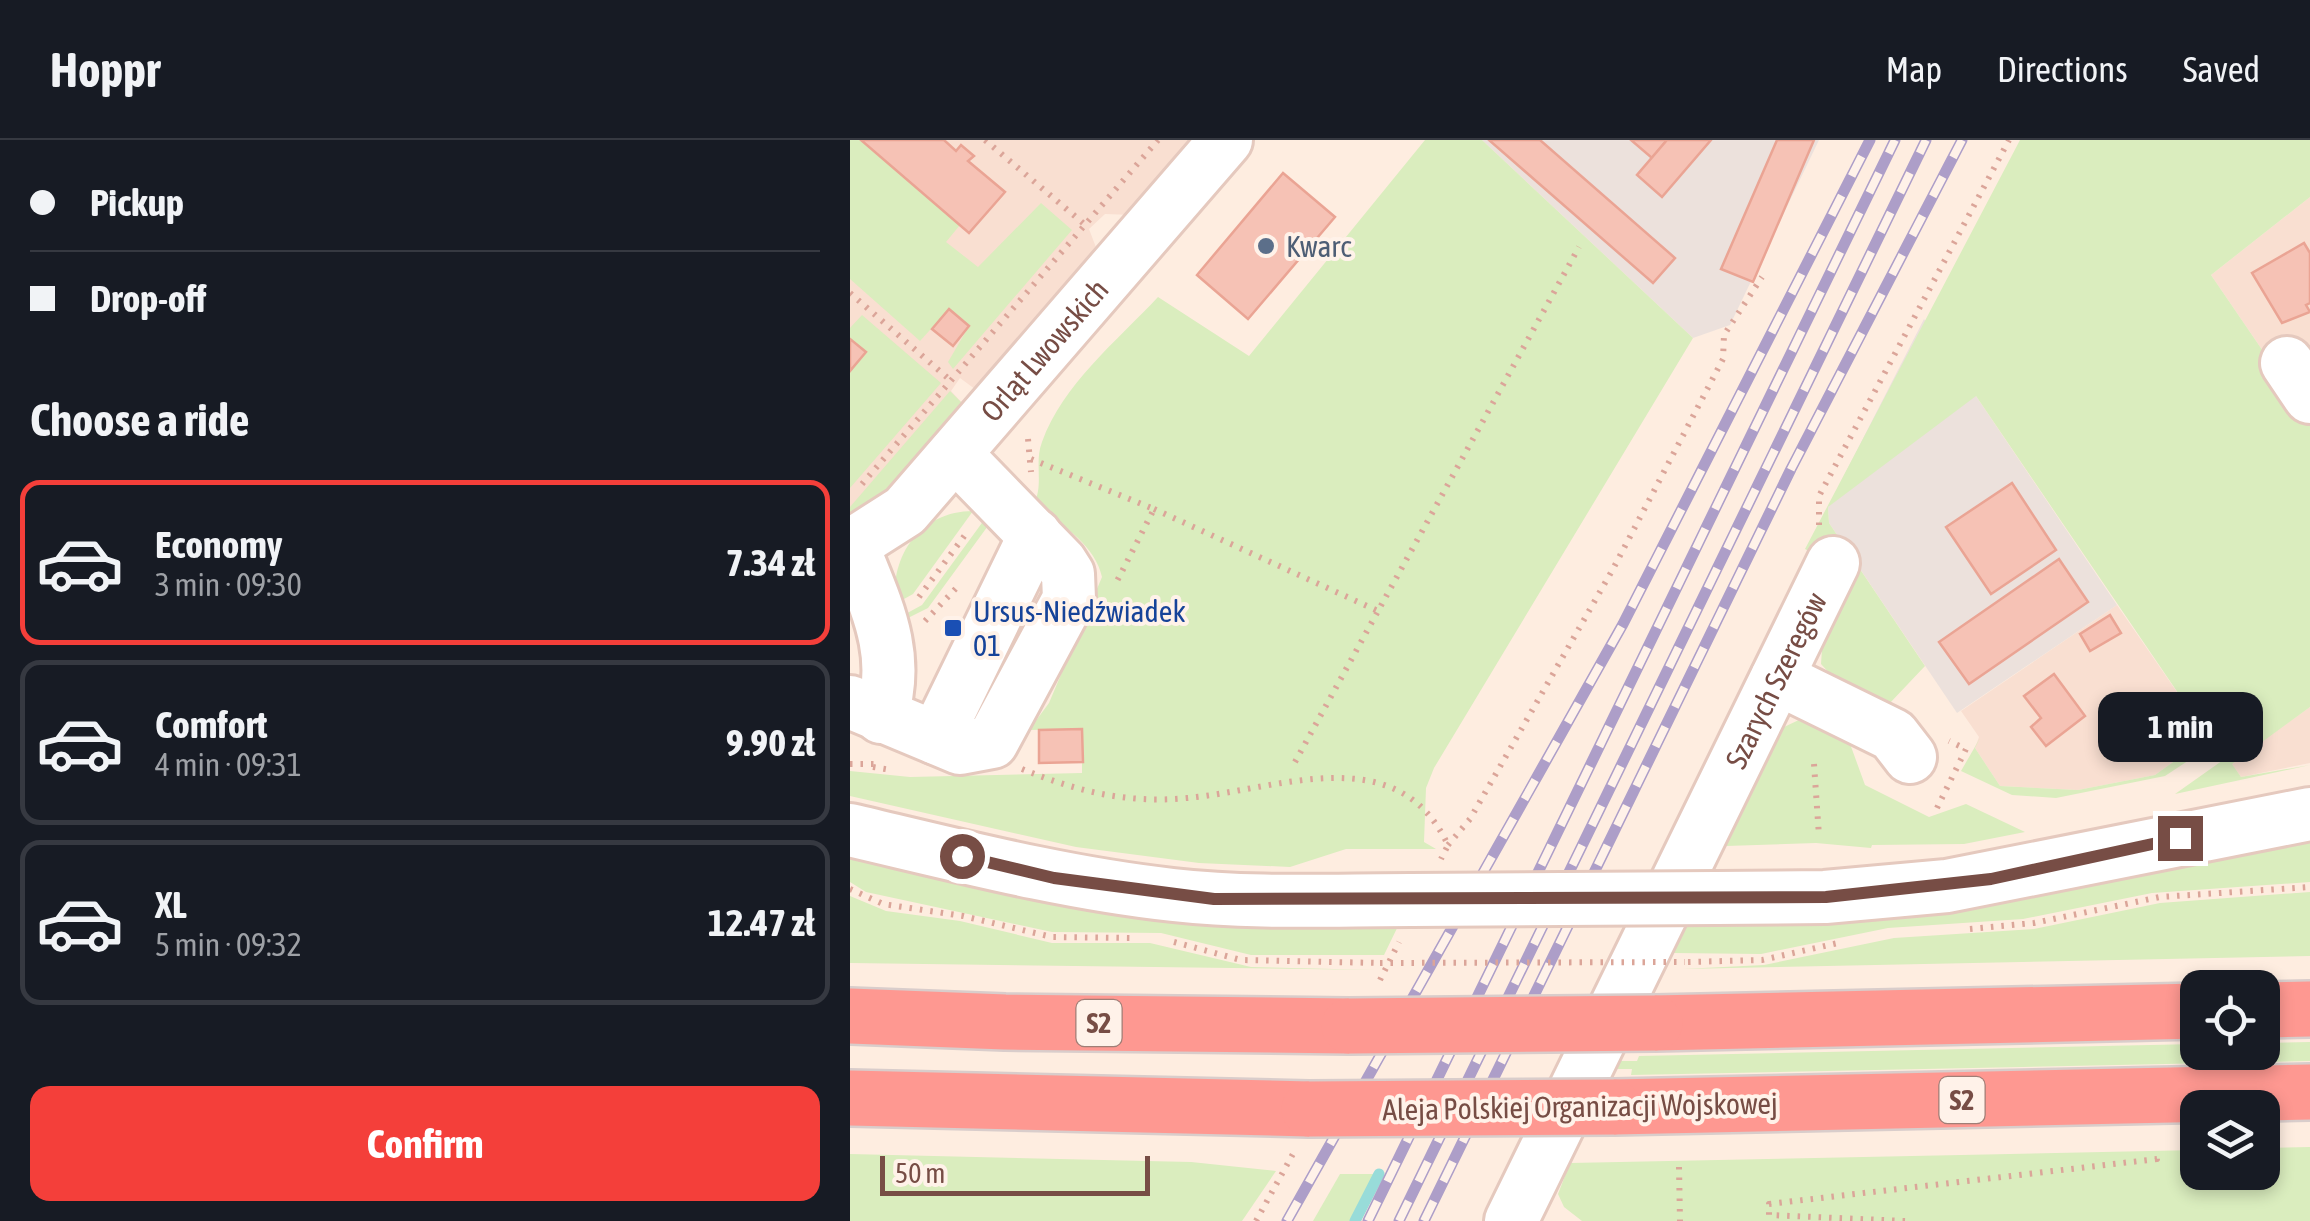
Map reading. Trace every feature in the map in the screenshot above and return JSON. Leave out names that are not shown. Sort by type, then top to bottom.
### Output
[{"type":"highway","points":[[2280,1010],[2310,1009]]},
{"type":"highway","name":"S2","points":[[850,1016],[1349,1026],[2180,1011]]},
{"type":"highway","name":"Aleja Polskiej Organizacji Wojskowej","points":[[850,1098],[1309,1108],[1614,1107],[2310,1092]]},
{"type":"street","name":"Orląt Lwowskich","points":[[851,529],[905,511],[1226,140]]},
{"type":"street","points":[[851,529],[884,628],[892,670],[860,713],[936,738],[1018,499],[955,454]]},
{"type":"street","name":"Szarych Szeregów","points":[[1520,1217],[1832,564]]},
{"type":"street","points":[[1777,678],[1893,735],[1910,757]]},
{"type":"street","points":[[850,830],[1054,878],[1241,900],[1826,897],[1947,886],[2310,814]]},
{"type":"path","points":[[985,140],[1084,223]]},
{"type":"path","points":[[851,529],[950,380],[1158,140]]},
{"type":"path","name":"Szarych Szeregów","points":[[1832,564],[1832,552],[1816,521],[1820,496],[2009,140]]},
{"type":"path","points":[[1296,762],[1579,247]]},
{"type":"path","points":[[1448,845],[1470,818],[1613,570],[1723,359],[1724,334],[1762,277]]},
{"type":"path","points":[[850,293],[950,380]]},
{"type":"path","points":[[884,628],[1018,499],[1028,439],[1018,499]]},
{"type":"path","points":[[1018,499],[1154,509],[1378,612]]},
{"type":"path","points":[[1110,594],[1154,509]]},
{"type":"path","points":[[884,628],[919,626],[975,569]]},
{"type":"path","points":[[1814,764],[1819,836]]},
{"type":"path","points":[[850,889],[887,905],[963,916],[1052,938],[1150,938]]},
{"type":"path","points":[[1160,939],[1242,960],[1686,962]]},
{"type":"path","points":[[1905,1221],[1769,1215],[1769,1204],[2157,1159],[2157,1151]]},
{"type":"path","points":[[1679,1168],[1680,1221]]},
{"type":"shaded area","points":[[850,140],[1202,140],[1132,215],[1105,214],[1089,229],[1097,250],[983,395],[960,378],[951,391],[963,404],[850,518]]},
{"type":"shaded area","points":[[1482,140],[1819,140],[1730,325],[1693,338]]},
{"type":"shaded area","points":[[2310,197],[2310,420],[2211,275]]},
{"type":"shaded area","points":[[1924,319],[2117,605],[1957,713],[1829,523],[1828,507]]},
{"type":"shaded area","points":[[2117,605],[2208,737],[2155,775],[2078,790],[2000,786],[1975,748],[1979,737],[1961,711]]},
{"type":"shaded area","points":[[2310,707],[2310,763],[2241,777],[2231,763]]},
{"type":"green space","points":[[850,140],[861,140],[960,225],[946,242],[978,267],[1041,203],[1072,230],[953,369],[948,362],[969,326],[949,309],[920,341],[850,279]]},
{"type":"green space","points":[[1425,140],[1482,140],[1693,338],[1434,768],[1426,788],[1424,842],[1436,849],[1346,849],[1290,867],[1199,863],[1076,847],[850,796],[850,771],[910,777],[1082,773],[1082,729],[1029,730],[1049,703],[1102,577],[1084,544],[1034,503],[1040,450],[1051,421],[1077,382],[1158,297],[1249,356]]},
{"type":"green space","points":[[2020,140],[2310,140],[2310,197],[2211,275],[2310,420],[2310,707],[2232,764],[2241,777],[2310,765],[2175,794],[2226,758],[2215,743],[2165,776],[2056,798],[2012,795],[1961,771],[1980,738],[1975,748],[2000,786],[2078,790],[2155,775],[2208,737],[1976,396],[1828,507],[1829,523],[1925,666],[1889,704],[1832,676],[1821,664],[1822,649],[1855,582],[1847,571],[1805,549]]},
{"type":"green space","points":[[862,315],[941,383],[850,488],[850,371],[865,352],[850,339],[850,328]]},
{"type":"green space","points":[[950,391],[963,404],[885,496],[850,518],[850,507]]},
{"type":"green space","points":[[973,511],[913,594],[895,604],[898,569],[913,539],[938,519]]},
{"type":"green space","points":[[987,516],[993,519],[928,608],[902,621],[900,617],[922,605]]},
{"type":"green space","points":[[1801,719],[1849,741],[1865,785],[1929,817],[1966,804],[2025,832],[1964,844],[1871,848],[1816,843],[1726,846],[1784,727]]},
{"type":"green space","points":[[2310,833],[2310,882],[2152,893],[2023,919],[1888,928],[1761,954],[1673,953],[1687,925]]},
{"type":"green space","points":[[850,850],[1401,920],[1384,955],[1251,955],[1161,933],[1052,932],[866,892],[850,882]]},
{"type":"green space","points":[[2310,892],[2310,956],[1682,969],[1764,965],[1894,938],[2034,929],[2160,903]]},
{"type":"green space","points":[[850,896],[886,911],[960,921],[1052,943],[1150,943],[1251,967],[1377,970],[850,963]]},
{"type":"green space","points":[[2310,1042],[2310,1061],[2280,1062],[2280,1043]]},
{"type":"green space","points":[[2180,1044],[2180,1064],[1631,1075],[1632,1069],[1617,1069],[1620,1061],[1637,1061],[1639,1056]]},
{"type":"green space","points":[[2310,1147],[2310,1221],[1582,1221],[1564,1207],[1558,1194],[1570,1163],[2180,1150],[2180,1190],[2280,1190],[2280,1148]]},
{"type":"green space","points":[[850,1154],[1191,1162],[1276,1171],[1242,1221],[850,1221]]},
{"type":"green space","points":[[1340,1174],[1379,1174],[1355,1221],[1313,1221]]},
{"type":"building","points":[[861,140],[944,140],[956,151],[961,145],[974,156],[968,161],[1005,192],[969,233]]},
{"type":"building","points":[[1489,140],[1540,140],[1675,258],[1653,283]]},
{"type":"building","points":[[1631,140],[1667,140],[1652,158]]},
{"type":"building","points":[[1667,140],[1711,140],[1662,197],[1637,175]]},
{"type":"building","points":[[1777,140],[1814,140],[1753,282],[1721,269]]},
{"type":"building","name":"Kwarc","points":[[1283,173],[1335,217],[1248,319],[1197,275]]},
{"type":"building","points":[[2304,243],[2310,253],[2310,303],[2306,305],[2310,312],[2282,323],[2252,273]]},
{"type":"building","points":[[949,309],[969,326],[953,346],[932,329]]},
{"type":"building","points":[[850,339],[866,352],[850,371]]},
{"type":"building","points":[[2012,483],[2056,550],[1991,594],[1946,527]]},
{"type":"building","points":[[2059,559],[2088,602],[1969,684],[1939,642]]},
{"type":"building","points":[[2110,615],[2121,633],[2090,651],[2080,634]]},
{"type":"building","points":[[2054,674],[2085,716],[2046,746],[2031,727],[2041,718],[2024,696]]},
{"type":"building","points":[[1082,729],[1083,762],[1039,763],[1039,730]]},
{"type":"waterway","points":[[1355,1221],[1379,1174]]},
{"type":"railway","points":[[1287,1221],[1623,624],[1870,140]]},
{"type":"railway","points":[[1368,1221],[1895,140]]},
{"type":"railway","points":[[1399,1221],[1926,140]]},
{"type":"railway","points":[[1424,1221],[1791,469],[1962,140]]},
{"type":"place","name":"Kwarc","points":[[1266,246]]},
{"type":"place","name":"Ursus-Niedźwiadek 01","points":[[953,628]]},
{"type":"route","points":[[962,856],[1054,878],[1214,899],[1826,897],[1991,879],[2180,838]]}]
